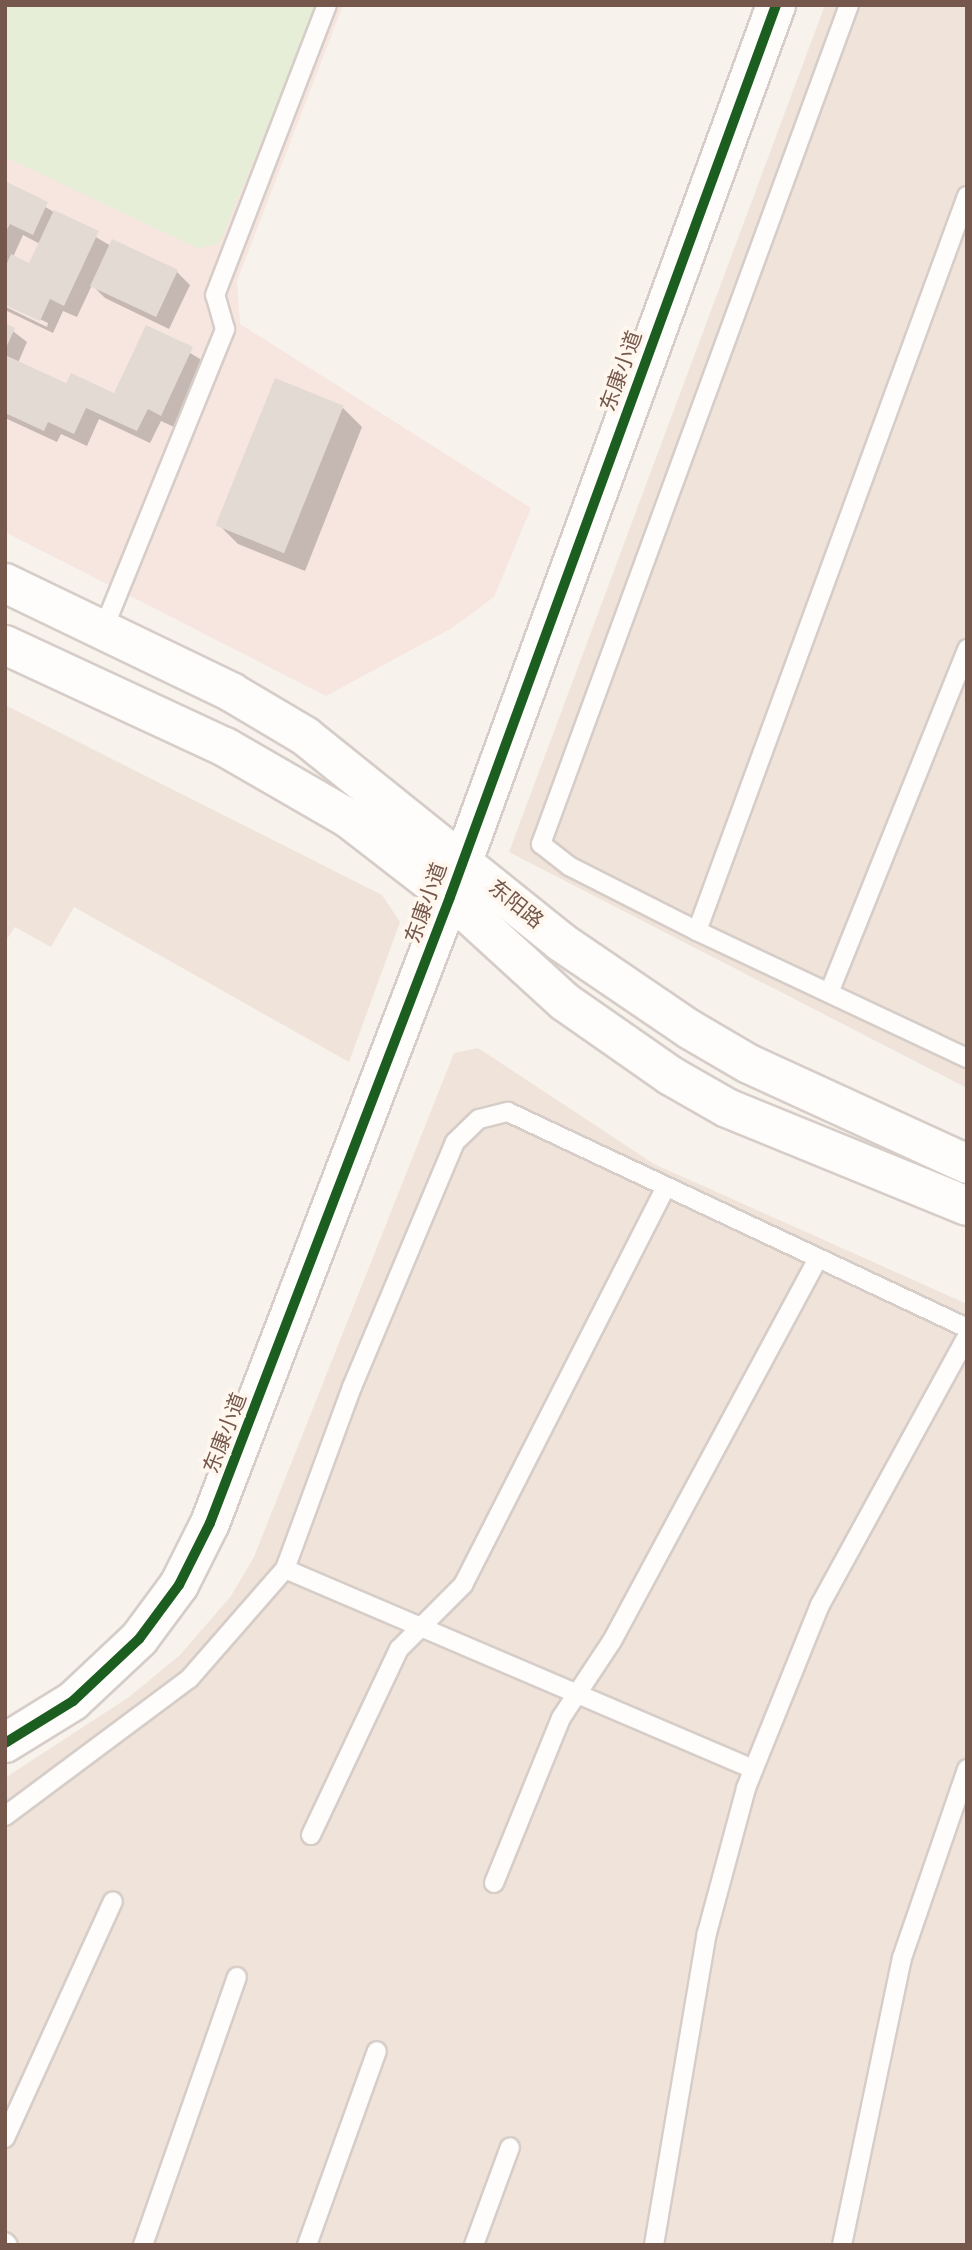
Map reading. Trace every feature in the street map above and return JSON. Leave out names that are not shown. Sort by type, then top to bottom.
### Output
[{"type":"main road","name":"东康小道","points":[[5,1743],[108,1672],[179,1585],[223,1491],[450,897],[776,5]]},
{"type":"main road","name":"东阳路","points":[[5,583],[103,630],[305,736],[561,942],[689,1029],[749,1064],[967,1164]]},
{"type":"main road","name":"东阳路","points":[[5,645],[287,781],[450,897],[565,1002],[671,1076],[727,1108],[967,1206]]},
{"type":"lane","points":[[103,630],[225,329],[215,295],[327,5]]},
{"type":"lane","points":[[849,5],[541,844],[569,866],[697,931],[967,1058]]},
{"type":"lane","points":[[697,931],[967,196]]},
{"type":"lane","points":[[829,993],[967,649]]},
{"type":"lane","points":[[5,1816],[189,1679],[285,1569],[352,1387],[465,1129],[508,1111],[664,1189],[967,1328]]},
{"type":"lane","points":[[311,1835],[399,1649],[463,1585],[664,1189]]},
{"type":"lane","points":[[494,1883],[577,1694],[612,1641],[817,1260]]},
{"type":"lane","points":[[654,2245],[707,1933],[753,1769],[820,1605],[967,1336]]},
{"type":"lane","points":[[285,1569],[753,1769]]},
{"type":"lane","points":[[842,2245],[902,1958],[967,1769]]},
{"type":"lane","points":[[5,2138],[113,1901]]},
{"type":"lane","points":[[143,2245],[237,1977]]},
{"type":"lane","points":[[307,2245],[377,2051]]},
{"type":"lane","points":[[474,2245],[510,2147]]},
{"type":"shaded area","points":[[5,5],[343,5],[237,281],[240,324],[531,508],[494,597],[452,628],[326,696],[5,532]]},
{"type":"shaded area","points":[[825,5],[967,5],[967,1088],[509,852]]},
{"type":"shaded area","points":[[5,705],[382,895],[400,922],[349,1062],[74,907],[51,947],[15,927],[5,942]]},
{"type":"shaded area","points":[[478,1048],[654,1164],[967,1304],[967,2245],[5,2245],[5,1778],[129,1697],[180,1655],[231,1596],[254,1557],[454,1053]]},
{"type":"green space","points":[[5,5],[318,5],[219,244],[197,248],[5,157]]},
{"type":"building","points":[[5,181],[48,202],[33,235],[10,224],[5,233]]},
{"type":"building","points":[[54,210],[99,231],[64,306],[50,299],[40,321],[5,305],[5,268],[11,254],[29,263]]},
{"type":"building","points":[[112,239],[178,270],[156,317],[90,286]]},
{"type":"building","points":[[5,323],[15,328],[5,350]]},
{"type":"building","points":[[146,325],[193,347],[161,416],[148,409],[137,431],[86,408],[74,434],[48,422],[44,431],[5,413],[5,355],[66,383],[71,373],[114,393]]},
{"type":"building","points":[[275,378],[344,406],[284,553],[215,525]]},
{"type":"cycle path","points":[[5,1743],[73,1701],[139,1639],[179,1585],[210,1523],[450,897],[776,5]]}]
